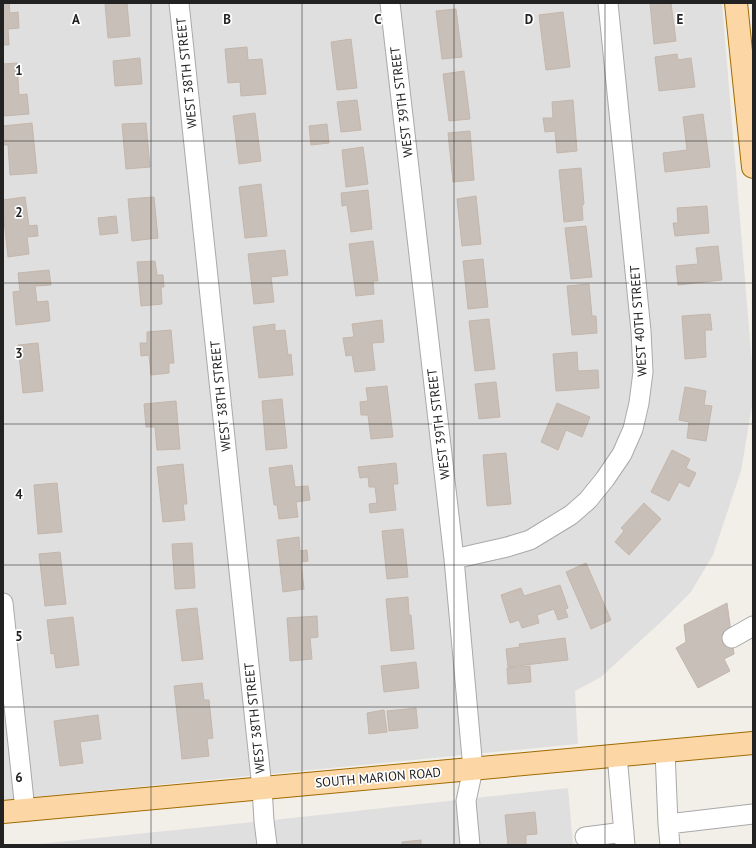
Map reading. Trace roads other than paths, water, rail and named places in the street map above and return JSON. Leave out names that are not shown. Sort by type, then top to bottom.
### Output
[{"type":"main road","points":[[736,3],[753,167]]},
{"type":"main road","name":"SOUTH MARION ROAD","points":[[3,812],[753,743]]},
{"type":"street","name":"WEST 38TH STREET","points":[[179,3],[267,845]]},
{"type":"street","name":"WEST 39TH STREET","points":[[390,3],[454,559],[473,769],[466,801],[470,845]]},
{"type":"street","name":"WEST 40TH STREET","points":[[454,559],[507,547],[530,540],[571,515],[588,500],[604,479],[622,454],[634,430],[640,403],[643,372],[641,331],[608,3]]},
{"type":"street","points":[[3,603],[25,810]]},
{"type":"street","points":[[732,638],[753,626]]},
{"type":"street","points":[[665,751],[670,845]]},
{"type":"street","points":[[585,837],[625,839],[617,755]]},
{"type":"street","points":[[668,824],[753,814]]}]
